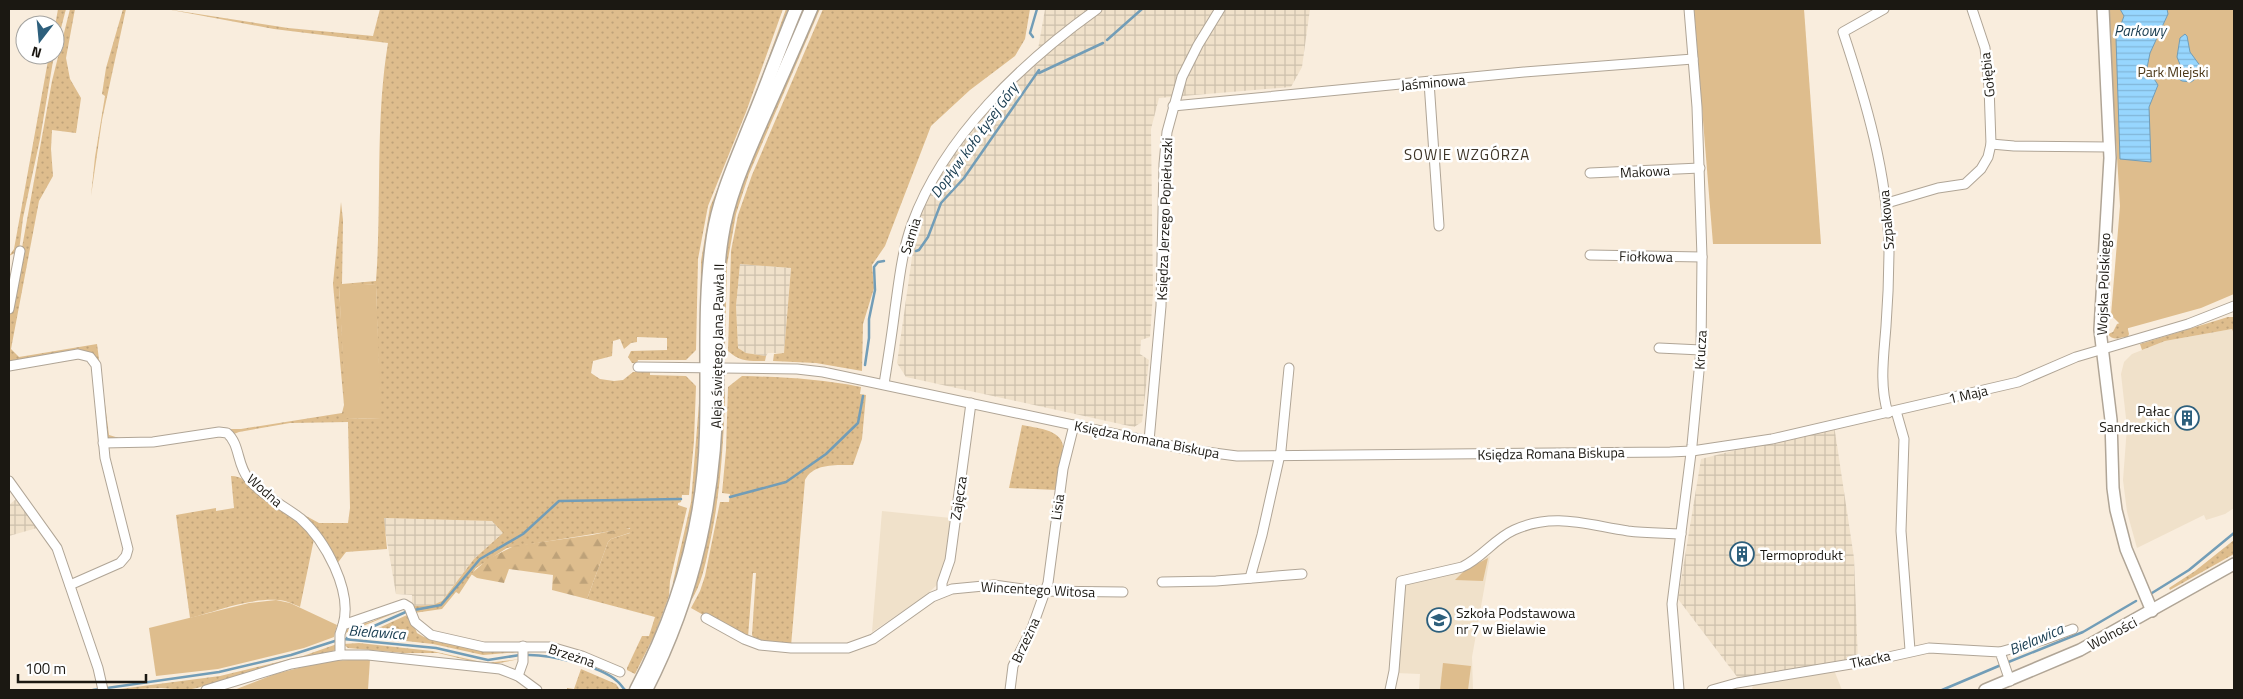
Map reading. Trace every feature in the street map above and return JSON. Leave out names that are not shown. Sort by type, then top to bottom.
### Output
[{"type":"main road","name":"Aleja świętego Jana Pawła II","points":[[640,690],[669,642],[682,608],[704,531],[713,464],[710,263],[717,215],[734,166],[796,9]]},
{"type":"main road","name":"Aleja świętego Jana Pawła II","points":[[712,368],[718,265],[728,207],[753,141],[811,9]]},
{"type":"street","name":"Sarnia","points":[[884,384],[907,238],[918,208],[938,171],[982,110],[1009,82],[1052,42],[1097,9]]},
{"type":"street","name":"Księdza Jerzego Popiełuszki","points":[[1149,441],[1161,313],[1164,150],[1173,106],[1189,61],[1220,9]]},
{"type":"street","name":"Krucza","points":[[1679,690],[1672,604],[1692,451],[1701,350],[1702,257],[1700,168],[1690,9]]},
{"type":"street","name":"Szpakowa","points":[[1884,9],[1844,32],[1869,118],[1887,203],[1888,292],[1883,384],[1892,412],[1904,438],[1901,531],[1910,650]]},
{"type":"street","name":"Gołębia","points":[[1972,9],[1984,48],[1989,86],[1991,144]]},
{"type":"street","name":"Wojska Polskiego","points":[[2103,9],[2109,179],[2100,311],[2102,350],[2112,421],[2113,488],[2116,510],[2128,554],[2152,611]]},
{"type":"street","name":"Jaśminowa","points":[[1173,106],[1693,59]]},
{"type":"street","points":[[1429,82],[1439,226]]},
{"type":"street","points":[[1887,203],[1938,188],[1969,182],[1981,169],[1991,144],[2108,147]]},
{"type":"street","name":"Makowa","points":[[1590,174],[1700,168]]},
{"type":"street","points":[[9,309],[20,252]]},
{"type":"street","name":"Fiołkowa","points":[[1590,255],[1702,257]]},
{"type":"street","name":"1 Maja","points":[[1692,451],[1772,440],[2018,382],[2076,357],[2188,324],[2234,306]]},
{"type":"street","points":[[1659,348],[1701,350]]},
{"type":"street","points":[[9,366],[78,354],[92,358],[97,367],[106,467],[126,535],[128,550],[119,563],[70,585]]},
{"type":"street","name":"Księdza Romana Biskupa","points":[[638,367],[807,370],[884,384],[1221,455],[1280,457],[1692,451]]},
{"type":"street","points":[[1250,578],[1280,457],[1289,368]]},
{"type":"street","name":"Zajęcza","points":[[942,592],[942,583],[950,560],[971,403]]},
{"type":"street","name":"Lisia","points":[[1046,590],[1063,468],[1074,425]]},
{"type":"street","name":"Wodna","points":[[103,443],[153,442],[219,432],[229,435],[247,478],[306,524],[334,565],[342,585],[345,603],[344,624],[340,639],[340,655]]},
{"type":"street","points":[[9,481],[57,546],[102,686]]},
{"type":"street","points":[[1390,690],[1394,671],[1401,581],[1462,568],[1501,537],[1522,527],[1551,520],[1571,520],[1641,532],[1681,534]]},
{"type":"street","name":"Wolności","points":[[1985,690],[2007,675],[2080,650],[2234,564]]},
{"type":"street","points":[[1162,582],[1216,581],[1302,574]]},
{"type":"street","name":"Wincentego Witosa","points":[[706,618],[744,639],[760,645],[791,648],[848,648],[873,639],[942,592],[955,588],[994,585],[1046,590],[1123,592]]},
{"type":"street","name":"Brzeżna","points":[[1010,690],[1013,666],[1032,628],[1046,590]]},
{"type":"street","points":[[344,624],[402,604],[410,611],[416,624],[431,635],[481,646],[523,652],[518,676]]},
{"type":"street","points":[[2007,675],[2001,655],[2073,628]]},
{"type":"street","name":"Brzeżna","points":[[523,652],[543,646],[558,649],[620,672]]},
{"type":"street","name":"Tkacka","points":[[1712,690],[1875,660],[1910,650],[1938,647],[2001,655]]},
{"type":"street","points":[[206,690],[291,664],[340,655],[368,655],[500,670],[518,676],[537,690]]},
{"type":"shaded area","points":[[1045,9],[1310,9],[1302,67],[1291,87],[1159,98],[1151,129],[1153,293],[1150,337],[1141,340],[1140,354],[1149,360],[1142,422],[1134,427],[906,377],[897,363],[919,208],[971,125],[1037,55]]},
{"type":"shaded area","points":[[740,264],[791,268],[784,353],[768,353],[766,356],[746,353],[738,348],[736,306]]},
{"type":"shaded area","points":[[2232,329],[2234,334],[2234,508],[2225,514],[2206,520],[2204,515],[2137,548],[2127,512],[2123,480],[2127,427],[2121,374],[2124,362],[2132,354],[2165,341]]},
{"type":"shaded area","points":[[1834,425],[1854,558],[1858,662],[1741,682],[1678,599],[1701,459]]},
{"type":"shaded area","points":[[16,499],[37,528],[9,536],[9,505]]},
{"type":"shaded area","points":[[882,511],[951,518],[946,556],[942,575],[937,585],[925,596],[872,632]]},
{"type":"shaded area","points":[[383,518],[492,521],[504,533],[474,559],[441,602],[433,605],[412,606],[412,595],[396,594]]},
{"type":"shaded area","name":"Szkoła Podstawowa nr 7 w Bielawie","points":[[1490,556],[1472,657],[1473,690],[1419,690],[1420,674],[1396,673],[1403,583]]},
{"type":"shaded area","points":[[1834,670],[1842,690],[1752,690],[1753,684]]},
{"type":"green space","points":[[58,9],[66,9],[64,15],[57,15]]},
{"type":"green space","points":[[70,9],[75,9],[66,58],[70,79],[81,98],[76,133],[52,130],[53,176],[39,201],[11,349],[19,357],[97,344],[109,435],[119,438],[149,439],[222,429],[241,429],[342,413],[344,405],[333,284],[341,202],[343,220],[342,284],[376,281],[381,102],[388,43],[274,29],[166,9],[288,28],[373,36],[380,9],[783,9],[746,112],[708,206],[698,259],[696,350],[686,360],[638,360],[637,363],[632,363],[628,357],[631,351],[667,350],[667,338],[637,337],[637,342],[631,343],[624,349],[620,339],[613,341],[612,356],[593,361],[591,373],[600,379],[623,380],[633,372],[650,372],[650,375],[686,376],[696,386],[694,441],[689,495],[682,495],[681,502],[678,503],[678,505],[687,508],[670,581],[669,596],[655,634],[635,674],[627,670],[627,668],[642,636],[649,636],[655,617],[587,599],[608,542],[611,539],[630,533],[630,528],[507,548],[476,568],[459,594],[456,592],[442,609],[414,613],[412,606],[433,605],[442,601],[474,559],[503,533],[492,521],[384,518],[387,549],[346,552],[336,565],[314,530],[263,488],[286,505],[319,523],[348,523],[350,508],[348,422],[290,423],[234,434],[252,478],[232,435],[142,441],[107,439],[94,357],[9,364],[9,320],[52,81],[56,65],[65,65],[65,29]],"holes":[[[376,284],[380,419],[347,418],[339,287]]]},
{"type":"green space","points":[[123,9],[126,9],[102,120],[91,196],[105,96],[102,94],[106,68]]},
{"type":"green space","points":[[786,9],[790,9],[761,84],[703,346],[700,346],[701,261],[710,207],[748,115]]},
{"type":"green space","points":[[816,9],[820,9],[749,174],[736,214],[727,265],[725,345],[722,346],[722,286],[727,236],[740,187]]},
{"type":"green space","points":[[823,9],[1030,9],[1025,39],[1015,56],[970,90],[931,126],[885,246],[872,265],[874,288],[863,324],[862,371],[816,363],[773,361],[774,354],[784,353],[791,268],[740,264],[736,306],[738,348],[746,353],[766,356],[765,361],[741,359],[728,351],[731,251],[738,215],[752,175]]},
{"type":"green space","points":[[1694,9],[1804,9],[1821,244],[1713,244]]},
{"type":"green space","name":"Park Miejski","points":[[2108,9],[2234,9],[2234,294],[2201,308],[2125,329],[2111,315],[2120,206]]},
{"type":"green space","points":[[47,65],[52,65],[40,139],[23,218],[19,251],[9,256],[14,249]]},
{"type":"green space","points":[[376,284],[381,419],[346,418],[339,286]]},
{"type":"green space","points":[[2228,317],[2234,317],[2234,334],[2232,329],[2165,341],[2142,350],[2140,344]]},
{"type":"green space","points":[[2126,321],[2129,334],[2127,339],[2125,340],[2124,337],[2111,337],[2108,334],[2113,332],[2117,324]]},
{"type":"green space","points":[[742,376],[802,379],[846,384],[861,387],[860,394],[866,395],[862,439],[853,465],[833,465],[819,468],[809,474],[805,480],[791,646],[755,640],[752,635],[756,573],[753,573],[748,637],[739,635],[691,608],[705,576],[720,502],[729,502],[730,494],[722,493],[726,450],[728,387]]},
{"type":"green space","points":[[700,391],[703,391],[701,444],[692,518],[672,596],[673,582],[691,502]]},
{"type":"green space","points":[[721,391],[725,392],[725,400],[722,456],[716,510],[704,568],[691,601],[712,515],[717,477]]},
{"type":"green space","points":[[1022,425],[1047,430],[1058,436],[1061,440],[1063,446],[1057,490],[1009,488]]},
{"type":"green space","points":[[231,476],[236,476],[246,481],[306,527],[319,543],[329,561],[337,579],[342,598],[335,576],[314,539],[300,607],[281,600],[256,601],[190,618],[176,515],[216,508],[216,511],[234,508]]},
{"type":"green space","points":[[625,528],[632,529],[632,532],[611,539],[608,542],[587,599],[552,590],[553,575],[509,569],[504,583],[477,578],[471,574],[488,559],[514,546],[592,535]]},
{"type":"green space","points":[[2234,540],[2234,554],[2170,590],[2169,588],[2195,571]]},
{"type":"green space","points":[[1488,558],[1483,581],[1455,580],[1465,570]]},
{"type":"green space","points":[[276,600],[290,603],[337,625],[334,637],[304,648],[218,669],[156,676],[149,628],[249,603]]},
{"type":"green space","points":[[401,608],[407,608],[417,633],[424,637],[478,650],[517,649],[520,652],[483,655],[433,644],[361,636],[407,615],[405,609],[343,634],[345,629],[373,621]]},
{"type":"green space","points":[[359,643],[432,651],[486,663],[520,659],[494,664],[475,662],[438,653],[404,653],[348,648],[343,644]]},
{"type":"green space","points":[[337,644],[336,649],[333,651],[289,660],[197,688],[186,690],[161,688],[112,690],[220,676],[303,656]]},
{"type":"green space","points":[[370,659],[368,690],[234,690],[275,674],[326,661]]},
{"type":"green space","points":[[1443,663],[1471,666],[1468,690],[1440,690]]},
{"type":"green space","points":[[581,669],[616,684],[620,690],[567,690],[567,688],[574,689]]},
{"type":"water","name":"Parkowy","points":[[2120,9],[2167,9],[2168,14],[2150,53],[2147,68],[2158,85],[2149,107],[2151,162],[2120,159],[2116,38],[2124,16]]},
{"type":"water","points":[[2185,34],[2190,52],[2201,67],[2198,77],[2191,82],[2182,81],[2177,78],[2181,67],[2177,57],[2180,38]]},
{"type":"waterway","name":"Dopływ koło Łysej Góry","points":[[1033,37],[1030,33],[1037,9]]},
{"type":"waterway","points":[[1107,40],[1142,9]]},
{"type":"waterway","points":[[1039,73],[1103,43]]},
{"type":"waterway","name":"Dopływ koło Łysej Góry","points":[[916,251],[919,250],[928,237],[941,203],[964,178],[1039,70]]},
{"type":"waterway","name":"Dopływ koło Łysej Góry","points":[[865,365],[869,338],[869,319],[875,290],[874,267],[878,262],[884,261]]},
{"type":"waterway","name":"Dopływ koło Łysej Góry","points":[[730,497],[786,482],[826,454],[858,423],[863,396]]},
{"type":"waterway","name":"Dopływ koło Łysej Góry","points":[[414,610],[441,605],[480,559],[523,534],[559,501],[681,499]]},
{"type":"waterway","name":"Bielawica","points":[[2152,593],[2189,570],[2234,533]]},
{"type":"waterway","name":"Bielawica","points":[[2006,663],[2083,632],[2136,601]]},
{"type":"waterway","name":"Dopływ koło Łysej Góry","points":[[347,638],[408,611]]},
{"type":"waterway","name":"Bielawica","points":[[343,639],[436,648],[488,660],[520,655]]},
{"type":"waterway","name":"Bielawica","points":[[93,690],[219,672],[291,655],[338,640]]},
{"type":"waterway","name":"Bielawica","points":[[526,655],[560,659],[599,670],[618,682],[625,690]]},
{"type":"waterway","name":"Bielawica","points":[[1942,690],[2001,665]]},
{"type":"place","name":"Pałac Sandreckich","points":[[2187,418]]},
{"type":"place","name":"Termoprodukt","points":[[1742,554]]},
{"type":"place","name":"Szkoła Podstawowa nr 7 w Bielawie","points":[[1439,620]]},
{"type":"district","name":"SOWIE WZGÓRZA","points":[[1467,154]]}]
